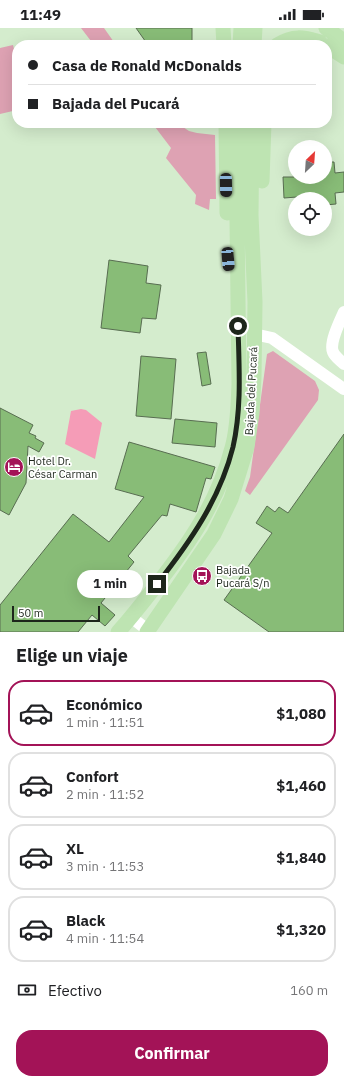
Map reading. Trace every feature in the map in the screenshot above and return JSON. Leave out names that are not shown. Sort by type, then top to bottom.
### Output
[{"type":"main road","points":[[223,28],[224,40]]},
{"type":"main road","points":[[240,40],[241,28]]},
{"type":"main road","points":[[254,40],[255,28]]},
{"type":"main road","points":[[300,28],[317,40]]},
{"type":"main road","points":[[326,28],[344,42]]},
{"type":"main road","points":[[286,40],[296,37],[304,37],[312,40]]},
{"type":"main road","points":[[332,50],[344,57]]},
{"type":"main road","points":[[226,128],[228,259],[238,326]]},
{"type":"main road","name":"Bajada del Pucará","points":[[118,632],[176,560],[193,536],[215,498],[232,447],[238,409],[238,128]]},
{"type":"main road","name":"Bajada del Pucará","points":[[149,632],[214,534],[233,492],[247,447],[250,430],[254,378],[255,302],[251,215],[252,128]]},
{"type":"main road","points":[[255,302],[260,239],[264,128]]},
{"type":"street","points":[[344,312],[332,342],[332,350],[335,357],[344,364]]},
{"type":"street","points":[[254,334],[272,338],[344,389]]},
{"type":"street","points":[[131,617],[149,632]]},
{"type":"shaded area","points":[[81,28],[104,28],[112,40],[90,40]]},
{"type":"shaded area","points":[[12,45],[12,111],[0,114],[0,48]]},
{"type":"shaded area","points":[[156,128],[184,128],[197,133],[215,135],[216,199],[210,199],[209,210],[195,204],[196,195],[166,158],[171,148]]},
{"type":"shaded area","points":[[273,351],[315,381],[319,390],[318,400],[250,495],[245,491],[250,477],[267,354]]},
{"type":"shaded area","points":[[81,409],[86,410],[102,423],[95,459],[65,444],[71,411]]},
{"type":"building","points":[[136,28],[192,28],[192,40],[144,40]]},
{"type":"building","points":[[332,162],[334,162],[335,173],[344,172],[344,192],[335,193],[336,204],[332,204],[332,192],[288,192],[288,198],[284,198],[283,177],[288,177],[288,184],[332,184]]},
{"type":"building","points":[[109,260],[148,266],[146,283],[161,285],[156,319],[142,318],[140,333],[101,328]]},
{"type":"building","points":[[206,352],[211,384],[202,386],[197,353]]},
{"type":"building","points":[[141,356],[176,359],[171,419],[136,416]]},
{"type":"building","name":"Hotel Dr. César Carman","points":[[0,408],[33,425],[29,433],[36,436],[35,438],[44,443],[39,452],[28,446],[26,483],[9,515],[0,510]]},
{"type":"building","points":[[175,419],[217,423],[215,447],[172,443]]},
{"type":"building","points":[[344,434],[344,632],[269,632],[224,600],[272,533],[256,523],[267,506],[275,512],[279,507],[288,513]]},
{"type":"building","points":[[129,442],[215,467],[211,479],[206,478],[196,512],[170,504],[167,516],[162,515],[128,556],[134,562],[101,603],[115,615],[105,626],[92,615],[78,632],[0,632],[0,605],[73,514],[109,542],[144,497],[115,489]]},
{"type":"place","name":"Hotel Dr. César Carman","points":[[14,467]]},
{"type":"place","name":"Bajada Pucará S/n","points":[[202,576]]},
{"type":"route","points":[[157,584],[193,536],[215,498],[222,479],[232,447],[238,409],[238,326]]}]
